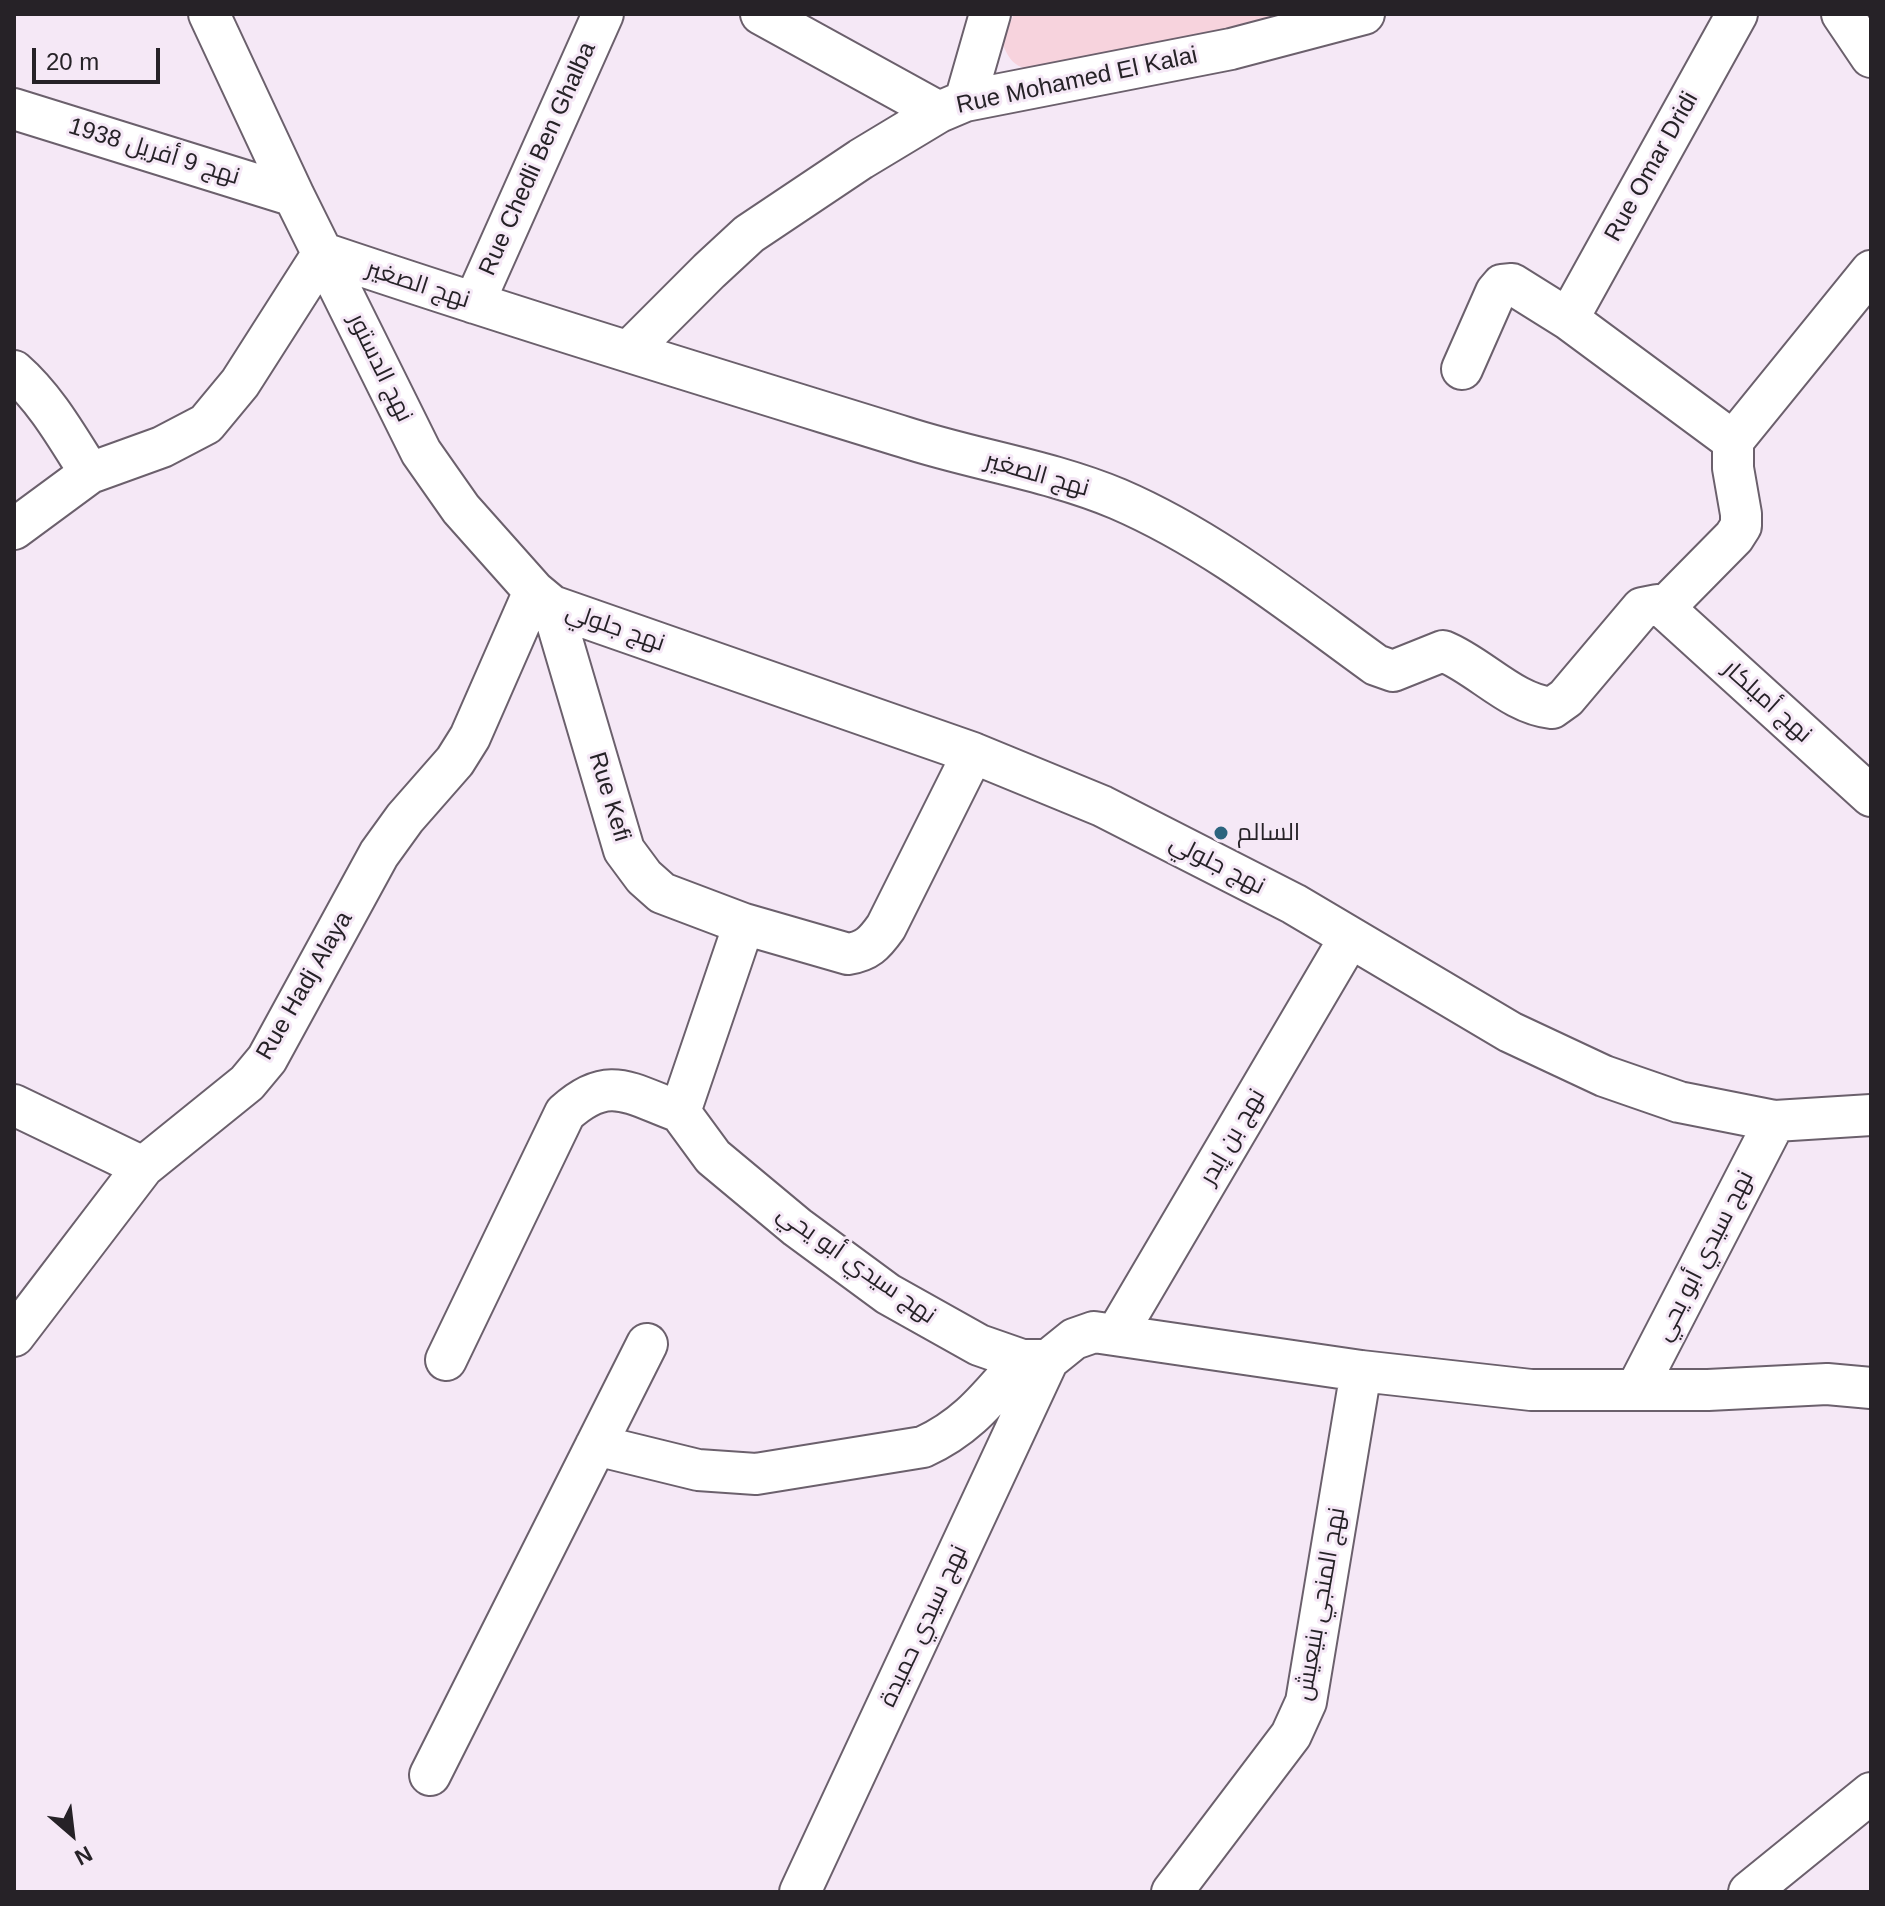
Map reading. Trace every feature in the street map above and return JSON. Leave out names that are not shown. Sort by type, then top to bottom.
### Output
[{"type":"street","name":"نهج الدستور","points":[[209,14],[294,196],[421,452],[461,509],[543,598]]},
{"type":"street","name":"Rue Chedli Ben Ghalba","points":[[474,303],[603,14]]},
{"type":"street","points":[[761,14],[952,106],[990,14]]},
{"type":"street","name":"Rue Mohamed El Kalai","points":[[629,351],[749,234],[861,159],[952,106],[1231,49],[1364,14]]},
{"type":"street","name":"Rue Omar Dridi","points":[[1568,319],[1737,14]]},
{"type":"street","points":[[1842,14],[1871,57]]},
{"type":"street","name":"نهج 9 أفريل 1938","points":[[14,109],[294,196]]},
{"type":"street","name":"نهج الصغير","points":[[323,253],[954,453],[1045,474],[1117,499],[1202,541],[1376,665],[1393,671],[1443,651],[1462,659],[1534,706],[1552,708],[1566,698],[1642,608],[1657,605],[1664,608]]},
{"type":"street","points":[[14,529],[90,473],[162,447],[206,424],[240,383],[323,253]]},
{"type":"street","points":[[1664,608],[1734,537],[1741,526],[1733,468],[1733,441],[1871,271]]},
{"type":"street","points":[[1462,369],[1496,292],[1502,285],[1512,284],[1568,319],[1733,441]]},
{"type":"street","points":[[14,371],[47,407],[90,473]]},
{"type":"street","name":"نهج جلولي","points":[[543,598],[1040,778],[1102,806],[1294,904],[1510,1032],[1604,1076],[1679,1102],[1775,1121],[1871,1115]]},
{"type":"street","name":"Rue Kefi","points":[[543,598],[624,850],[644,877],[662,893],[744,924],[848,954],[863,952],[874,944],[886,927],[973,753]]},
{"type":"street","name":"Rue Hadj Alaya","points":[[14,1336],[143,1167],[247,1083],[267,1059],[379,854],[470,737],[543,598]]},
{"type":"street","name":"نهج أميلكار","points":[[1664,608],[1871,796]]},
{"type":"street","points":[[446,1360],[565,1113],[598,1090],[620,1091],[680,1112],[744,924]]},
{"type":"street","name":"نهج بن إيدر","points":[[1116,1335],[1349,939]]},
{"type":"street","points":[[14,1105],[143,1167]]},
{"type":"street","name":"نهج سيدي أبو يحي","points":[[680,1112],[713,1157],[797,1227],[888,1294],[979,1345],[1035,1360]]},
{"type":"street","name":"نهج سيدي أبو يحي","points":[[1636,1390],[1775,1121]]},
{"type":"street","points":[[596,1445],[698,1470],[756,1474],[923,1447],[966,1423],[1035,1360],[1094,1332],[1361,1371],[1531,1390],[1708,1390],[1827,1384],[1871,1388]]},
{"type":"street","points":[[430,1775],[647,1344]]},
{"type":"street","name":"نهج سيدي حميدة","points":[[800,1892],[1035,1360]]},
{"type":"street","name":"نهج المنجي بنيعيش","points":[[1172,1892],[1291,1735],[1306,1702],[1361,1371]]},
{"type":"street","points":[[1749,1892],[1871,1793]]},
{"type":"shaded area","points":[[1014,14],[1298,14],[1046,73],[1018,65],[1005,51],[1002,42]]},
{"type":"place","name":"السالم","points":[[1221,833]]}]
